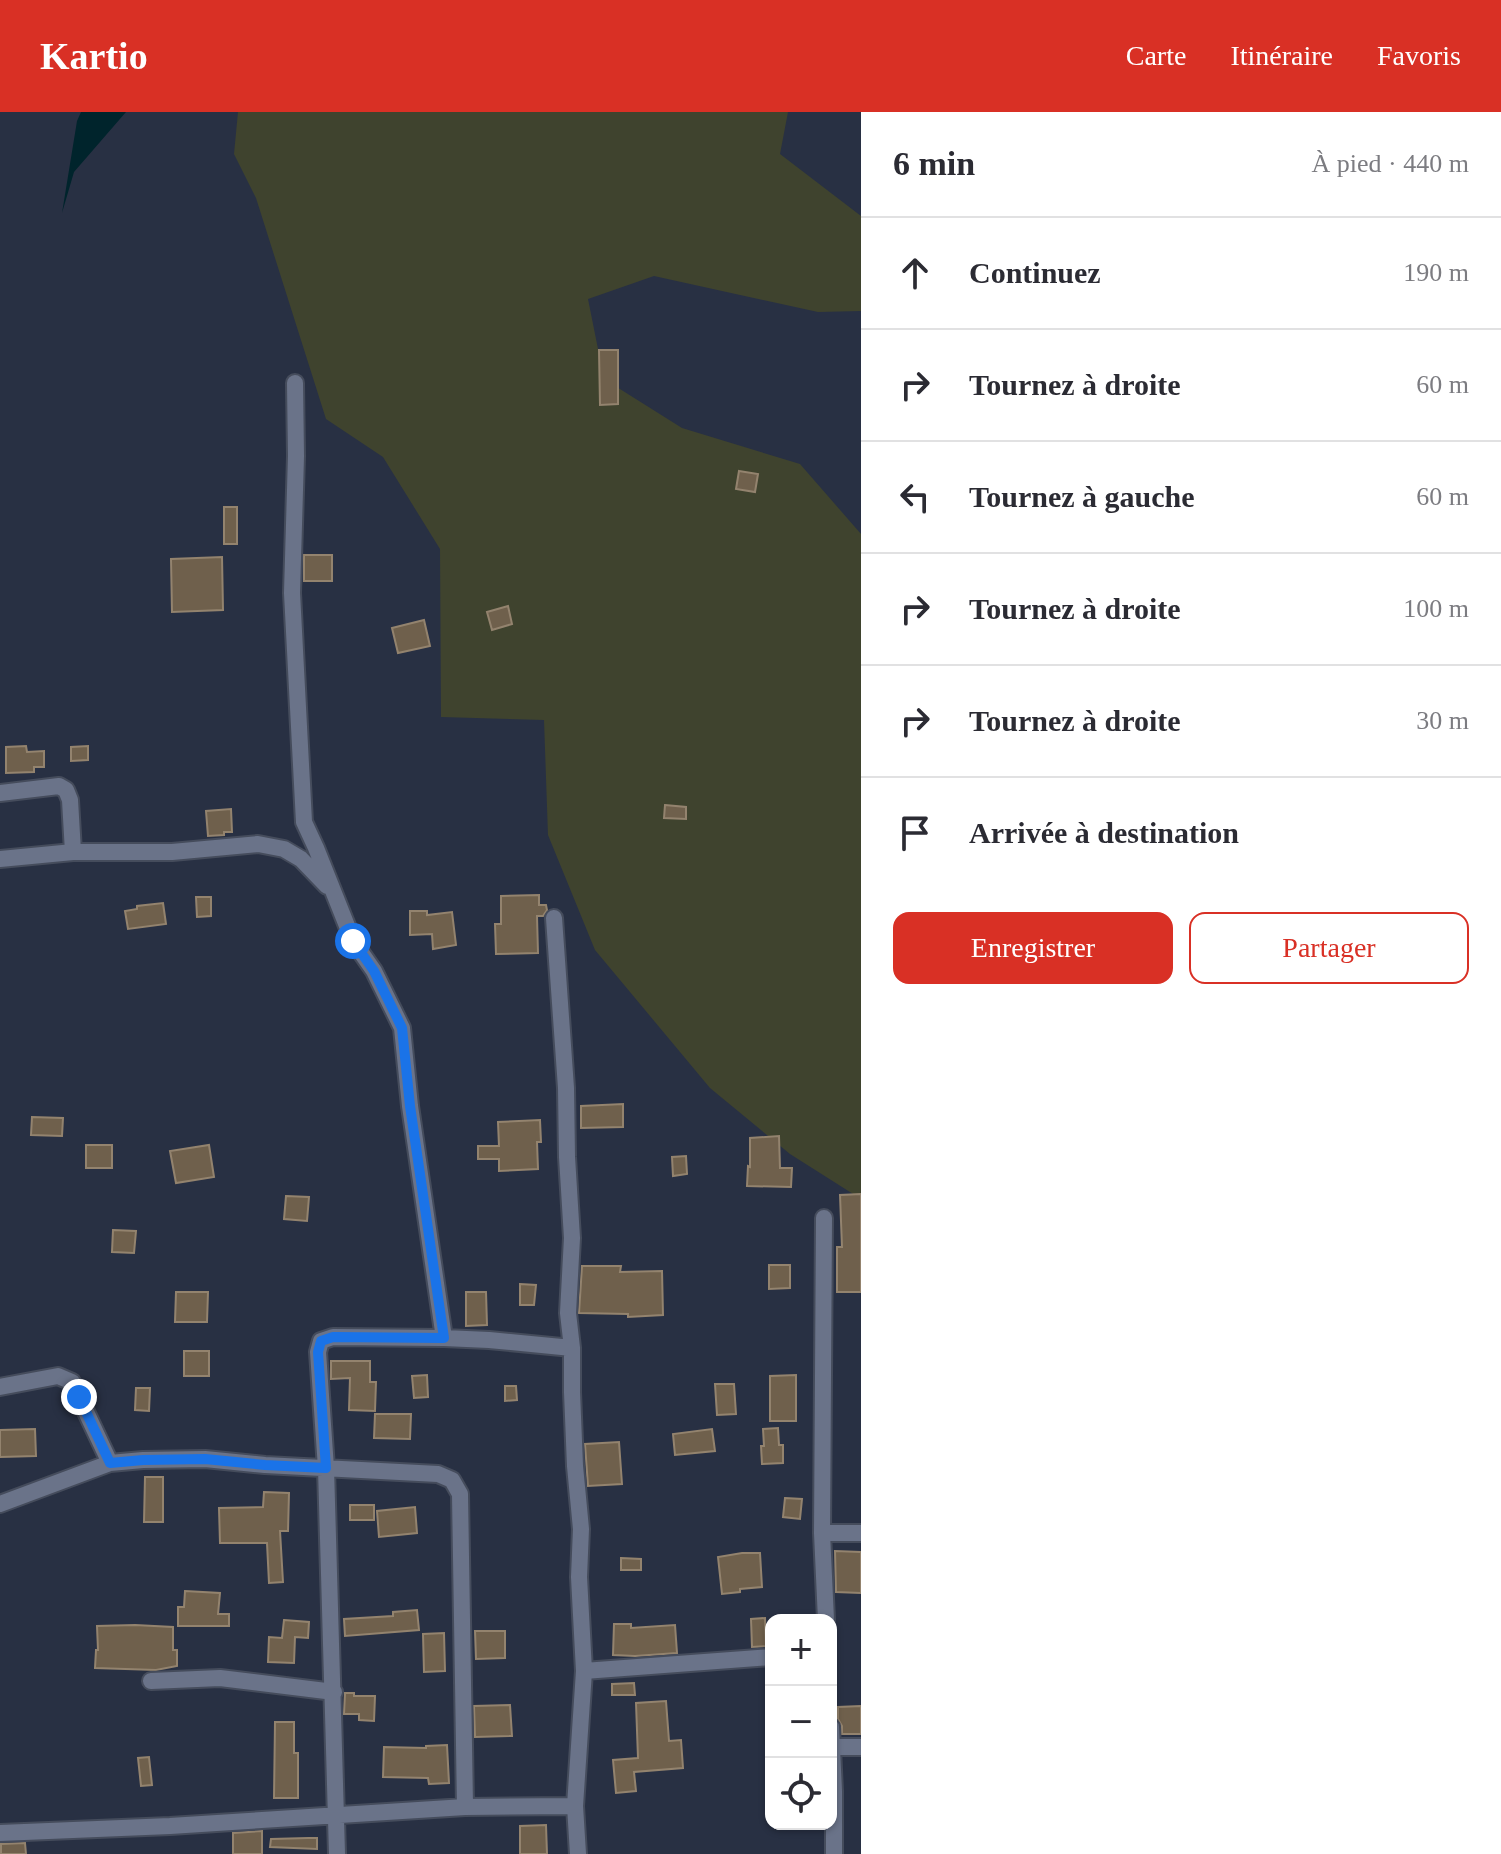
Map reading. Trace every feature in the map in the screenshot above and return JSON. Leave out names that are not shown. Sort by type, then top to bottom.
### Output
[{"type":"street","points":[[295,383],[292,593],[304,822],[353,941],[374,971],[402,1028],[410,1106],[444,1338]]},
{"type":"street","points":[[0,793],[59,786],[66,790],[70,800],[73,852]]},
{"type":"street","points":[[0,859],[73,852],[172,852],[258,844],[284,849],[301,859],[335,894]]},
{"type":"street","points":[[554,918],[566,1088],[572,1238],[568,1313],[581,1529],[579,1577],[584,1671],[575,1806],[578,1854]]},
{"type":"street","points":[[824,1218],[822,1533],[826,1614]]},
{"type":"street","points":[[337,1854],[326,1468],[318,1352],[321,1341],[333,1337],[444,1338],[572,1348]]},
{"type":"street","points":[[0,1387],[58,1376],[72,1382],[110,1463]]},
{"type":"street","points":[[0,1504],[110,1463],[143,1460],[205,1459],[438,1474],[452,1480],[460,1494],[465,1807]]},
{"type":"street","points":[[822,1533],[861,1533]]},
{"type":"street","points":[[584,1671],[765,1657]]},
{"type":"street","points":[[151,1681],[220,1678],[334,1692]]},
{"type":"street","points":[[837,1747],[861,1747]]},
{"type":"street","points":[[832,1758],[834,1854]]},
{"type":"street","points":[[0,1833],[170,1826],[465,1807],[575,1806]]},
{"type":"shaded area","points":[[81,112],[126,112],[74,172],[62,213],[77,121]]},
{"type":"shaded area","points":[[238,112],[788,112],[780,154],[861,216],[861,311],[818,312],[654,276],[588,299],[604,379],[682,428],[800,464],[861,534],[861,1199],[790,1154],[710,1088],[595,950],[548,835],[544,720],[441,717],[440,549],[383,457],[326,419],[256,198],[234,154]]},
{"type":"building","points":[[599,350],[618,350],[618,404],[600,405]]},
{"type":"building","points":[[739,471],[758,474],[755,492],[736,489]]},
{"type":"building","points":[[224,507],[237,507],[237,544],[224,544]]},
{"type":"building","points":[[304,555],[332,555],[332,581],[304,581]]},
{"type":"building","points":[[222,557],[223,610],[172,612],[171,559]]},
{"type":"building","points":[[508,606],[512,624],[492,630],[487,612]]},
{"type":"building","points":[[424,620],[430,646],[398,653],[392,628]]},
{"type":"building","points":[[26,746],[27,752],[44,751],[44,767],[34,767],[34,772],[6,773],[6,747]]},
{"type":"building","points":[[88,746],[88,760],[71,761],[71,747]]},
{"type":"building","points":[[665,805],[686,807],[686,819],[664,818]]},
{"type":"building","points":[[231,809],[232,832],[208,836],[206,811]]},
{"type":"building","points":[[539,895],[539,905],[546,905],[547,910],[543,916],[537,916],[538,953],[496,954],[495,924],[501,924],[501,896]]},
{"type":"building","points":[[196,897],[211,897],[211,916],[197,917]]},
{"type":"building","points":[[163,903],[166,924],[128,929],[125,911],[137,909],[137,906]]},
{"type":"building","points":[[410,911],[427,911],[427,915],[452,912],[456,945],[433,949],[432,934],[410,935]]},
{"type":"building","points":[[623,1104],[623,1127],[581,1128],[581,1106]]},
{"type":"building","points":[[32,1117],[63,1118],[62,1136],[31,1135]]},
{"type":"building","points":[[540,1120],[538,1169],[499,1171],[499,1159],[478,1159],[478,1146],[499,1146],[498,1122]]},
{"type":"building","points":[[779,1136],[780,1168],[792,1168],[791,1187],[747,1186],[750,1138]]},
{"type":"building","points":[[86,1145],[112,1145],[112,1168],[86,1168]]},
{"type":"building","points":[[209,1145],[214,1177],[176,1183],[170,1151]]},
{"type":"building","points":[[686,1156],[687,1174],[673,1176],[672,1157]]},
{"type":"building","points":[[861,1194],[861,1292],[837,1292],[837,1247],[842,1247],[840,1195]]},
{"type":"building","points":[[286,1196],[309,1197],[307,1221],[284,1219]]},
{"type":"building","points":[[113,1230],[136,1231],[134,1253],[112,1252]]},
{"type":"building","points":[[769,1265],[790,1265],[790,1288],[769,1289]]},
{"type":"building","points":[[582,1266],[621,1266],[620,1272],[662,1271],[663,1315],[628,1317],[628,1314],[579,1313]]},
{"type":"building","points":[[520,1284],[536,1285],[534,1305],[520,1305]]},
{"type":"building","points":[[176,1292],[208,1292],[207,1322],[175,1322]]},
{"type":"building","points":[[466,1292],[486,1292],[487,1325],[466,1326]]},
{"type":"building","points":[[184,1351],[209,1351],[209,1376],[184,1376]]},
{"type":"building","points":[[331,1361],[370,1361],[370,1382],[376,1382],[375,1411],[349,1410],[350,1378],[331,1379]]},
{"type":"building","points":[[427,1375],[428,1397],[414,1398],[412,1376]]},
{"type":"building","points":[[796,1375],[796,1421],[770,1421],[770,1376]]},
{"type":"building","points":[[715,1384],[734,1384],[736,1414],[717,1415]]},
{"type":"building","points":[[505,1386],[516,1386],[517,1400],[505,1401]]},
{"type":"building","points":[[136,1388],[150,1388],[149,1411],[135,1410]]},
{"type":"building","points":[[375,1414],[411,1414],[410,1439],[374,1438]]},
{"type":"building","points":[[778,1428],[779,1445],[783,1445],[783,1463],[762,1464],[763,1429]]},
{"type":"building","points":[[35,1429],[36,1456],[0,1457],[0,1430]]},
{"type":"building","points":[[712,1429],[715,1451],[675,1455],[673,1434]]},
{"type":"building","points":[[619,1442],[622,1484],[588,1486],[585,1444]]},
{"type":"building","points":[[145,1477],[163,1477],[163,1522],[144,1522]]},
{"type":"building","points":[[264,1492],[289,1493],[288,1531],[280,1531],[283,1582],[269,1583],[267,1543],[220,1543],[219,1508],[263,1507]]},
{"type":"building","points":[[785,1498],[802,1499],[800,1519],[783,1517]]},
{"type":"building","points":[[350,1505],[374,1505],[374,1520],[350,1520]]},
{"type":"building","points":[[415,1507],[417,1533],[379,1537],[377,1511]]},
{"type":"building","points":[[835,1551],[861,1552],[861,1593],[836,1592]]},
{"type":"building","points":[[760,1553],[762,1587],[722,1594],[718,1557]]},
{"type":"building","points":[[621,1558],[641,1559],[641,1570],[621,1570]]},
{"type":"building","points":[[185,1591],[220,1593],[218,1614],[229,1614],[229,1626],[178,1626],[178,1607],[184,1607]]},
{"type":"building","points":[[417,1610],[419,1630],[345,1636],[344,1619],[393,1616],[393,1612]]},
{"type":"building","points":[[765,1618],[765,1646],[752,1647],[751,1619]]},
{"type":"building","points":[[284,1620],[309,1622],[308,1638],[295,1637],[294,1663],[268,1662],[269,1637],[282,1638]]},
{"type":"building","points":[[614,1624],[631,1624],[631,1628],[675,1625],[677,1653],[613,1655]]},
{"type":"building","points":[[97,1626],[173,1627],[177,1666],[156,1670],[95,1668]]},
{"type":"building","points":[[475,1631],[505,1631],[505,1658],[476,1659]]},
{"type":"building","points":[[444,1633],[445,1671],[424,1672],[423,1634]]},
{"type":"building","points":[[634,1683],[635,1695],[612,1695],[612,1684]]},
{"type":"building","points":[[345,1693],[375,1696],[374,1721],[359,1720],[359,1714],[344,1714]]},
{"type":"building","points":[[666,1701],[669,1741],[681,1740],[683,1768],[634,1772],[636,1791],[616,1793],[613,1760],[638,1758],[636,1703]]},
{"type":"building","points":[[510,1705],[512,1736],[475,1737],[474,1706]]},
{"type":"building","points":[[861,1706],[861,1734],[842,1734],[838,1707]]},
{"type":"building","points":[[275,1722],[294,1722],[298,1798],[274,1798]]},
{"type":"building","points":[[447,1745],[449,1783],[429,1784],[428,1778],[383,1777],[384,1747]]},
{"type":"building","points":[[149,1757],[152,1785],[141,1786],[138,1758]]},
{"type":"building","points":[[546,1825],[547,1854],[520,1854],[520,1826]]},
{"type":"building","points":[[262,1831],[262,1854],[233,1854],[233,1833]]},
{"type":"building","points":[[317,1838],[317,1849],[270,1847],[271,1839]]},
{"type":"building","points":[[25,1843],[26,1854],[1,1854],[1,1844]]},
{"type":"route","points":[[79,1397],[110,1463],[205,1459],[326,1468],[318,1352],[321,1341],[333,1337],[444,1338],[405,1071],[402,1028],[374,971],[353,941]]}]
